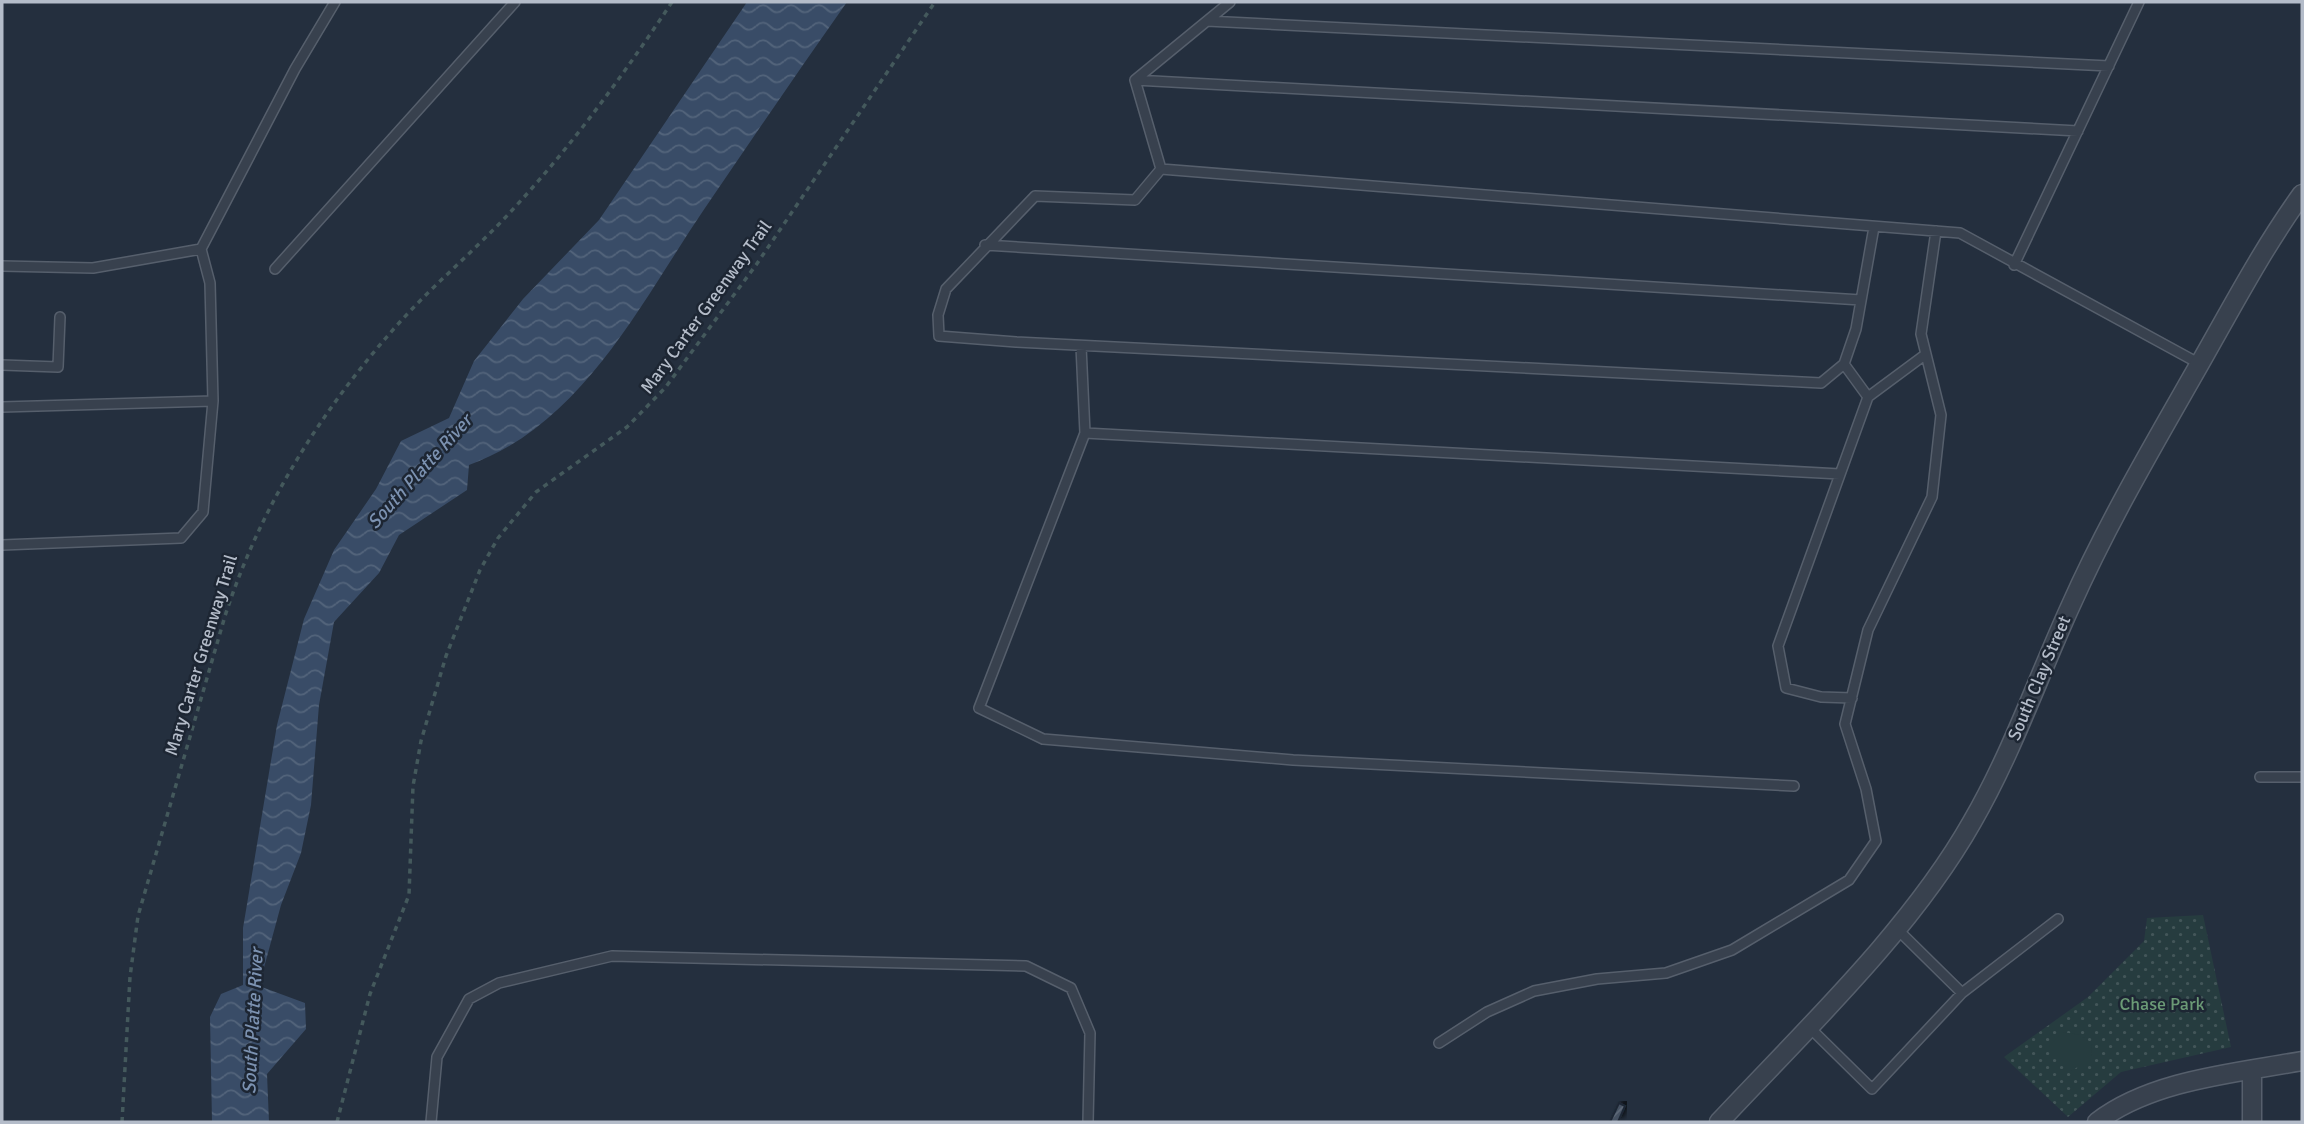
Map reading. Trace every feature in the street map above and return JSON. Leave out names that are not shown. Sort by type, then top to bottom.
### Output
[{"type":"street","name":"South Clay Street","points":[[1719,1122],[1896,928],[1941,872],[1973,820],[2022,720],[2099,544],[2254,266],[2302,194]]},
{"type":"street","points":[[2097,1122],[2141,1096],[2302,1061]]},
{"type":"street","points":[[2252,1070],[2252,1122]]},
{"type":"lane","points":[[2,545],[181,538],[203,512],[213,401],[210,283],[201,249],[295,69],[335,2]]},
{"type":"lane","points":[[275,269],[515,2]]},
{"type":"lane","points":[[1135,80],[1230,2]]},
{"type":"lane","points":[[2014,265],[2138,2]]},
{"type":"lane","points":[[1207,21],[2109,66]]},
{"type":"lane","points":[[1135,80],[2078,131]]},
{"type":"lane","points":[[1135,80],[1161,169]]},
{"type":"lane","points":[[1161,169],[1960,233],[2014,265],[2200,364]]},
{"type":"lane","points":[[1161,169],[1135,200],[1035,196],[985,245],[946,289],[938,315],[939,336],[1081,346],[1821,383],[1844,364],[1856,329],[1874,227]]},
{"type":"lane","points":[[1439,1043],[1488,1012],[1534,991],[1597,979],[1666,973],[1732,950],[1849,880],[1876,841],[1866,789],[1845,724],[1868,630],[1932,497],[1941,415],[1921,334],[1936,231]]},
{"type":"lane","points":[[985,245],[1861,300]]},
{"type":"lane","points":[[2,266],[93,268],[201,249]]},
{"type":"lane","points":[[2,365],[58,367],[60,317]]},
{"type":"lane","points":[[1081,346],[1085,433],[979,708],[1043,739],[1293,760],[1794,786]]},
{"type":"lane","points":[[1852,698],[1821,697],[1786,688],[1778,646],[1868,397],[1926,354]]},
{"type":"lane","points":[[1844,364],[1868,397]]},
{"type":"lane","points":[[2,407],[213,401]]},
{"type":"lane","points":[[1085,433],[1840,474]]},
{"type":"lane","points":[[2260,777],[2302,777]]},
{"type":"lane","points":[[1808,1026],[1872,1088],[1962,993],[2058,919]]},
{"type":"lane","points":[[1896,928],[1962,993]]},
{"type":"lane","points":[[431,1122],[437,1057],[469,999],[499,983],[612,956],[1026,966],[1071,988],[1090,1033],[1088,1122]]},
{"type":"path","name":"Mary Carter Greenway Trail","points":[[122,1122],[130,977],[138,916],[228,605],[239,572],[274,496],[302,448],[398,324],[513,210],[552,165],[596,113],[672,2]]},
{"type":"path","name":"Mary Carter Greenway Trail","points":[[337,1122],[370,994],[409,895],[413,786],[421,741],[446,656],[480,570],[498,538],[536,492],[627,427],[665,388],[756,265],[935,2]]},
{"type":"green space","name":"Chase Park","points":[[2203,915],[2231,1047],[2121,1072],[2068,1117],[2004,1057],[2088,997],[2144,941],[2147,918]]},
{"type":"green space","points":[[2063,1032],[2080,1035],[2091,1043],[2092,1056],[2072,1071],[2049,1046]]},
{"type":"water","name":"South Platte River","points":[[747,2],[847,2],[606,356],[577,390],[545,421],[509,446],[469,465],[467,490],[399,535],[379,573],[334,622],[319,705],[311,805],[301,853],[281,905],[259,986],[305,1003],[306,1029],[267,1074],[269,1122],[212,1122],[210,1017],[221,994],[243,985],[243,928],[277,725],[304,619],[334,550],[376,489],[401,441],[449,418],[474,361],[523,299],[599,220]]},
{"type":"building","points":[[1619,1103],[1625,1106],[1618,1122],[1610,1122]]}]
